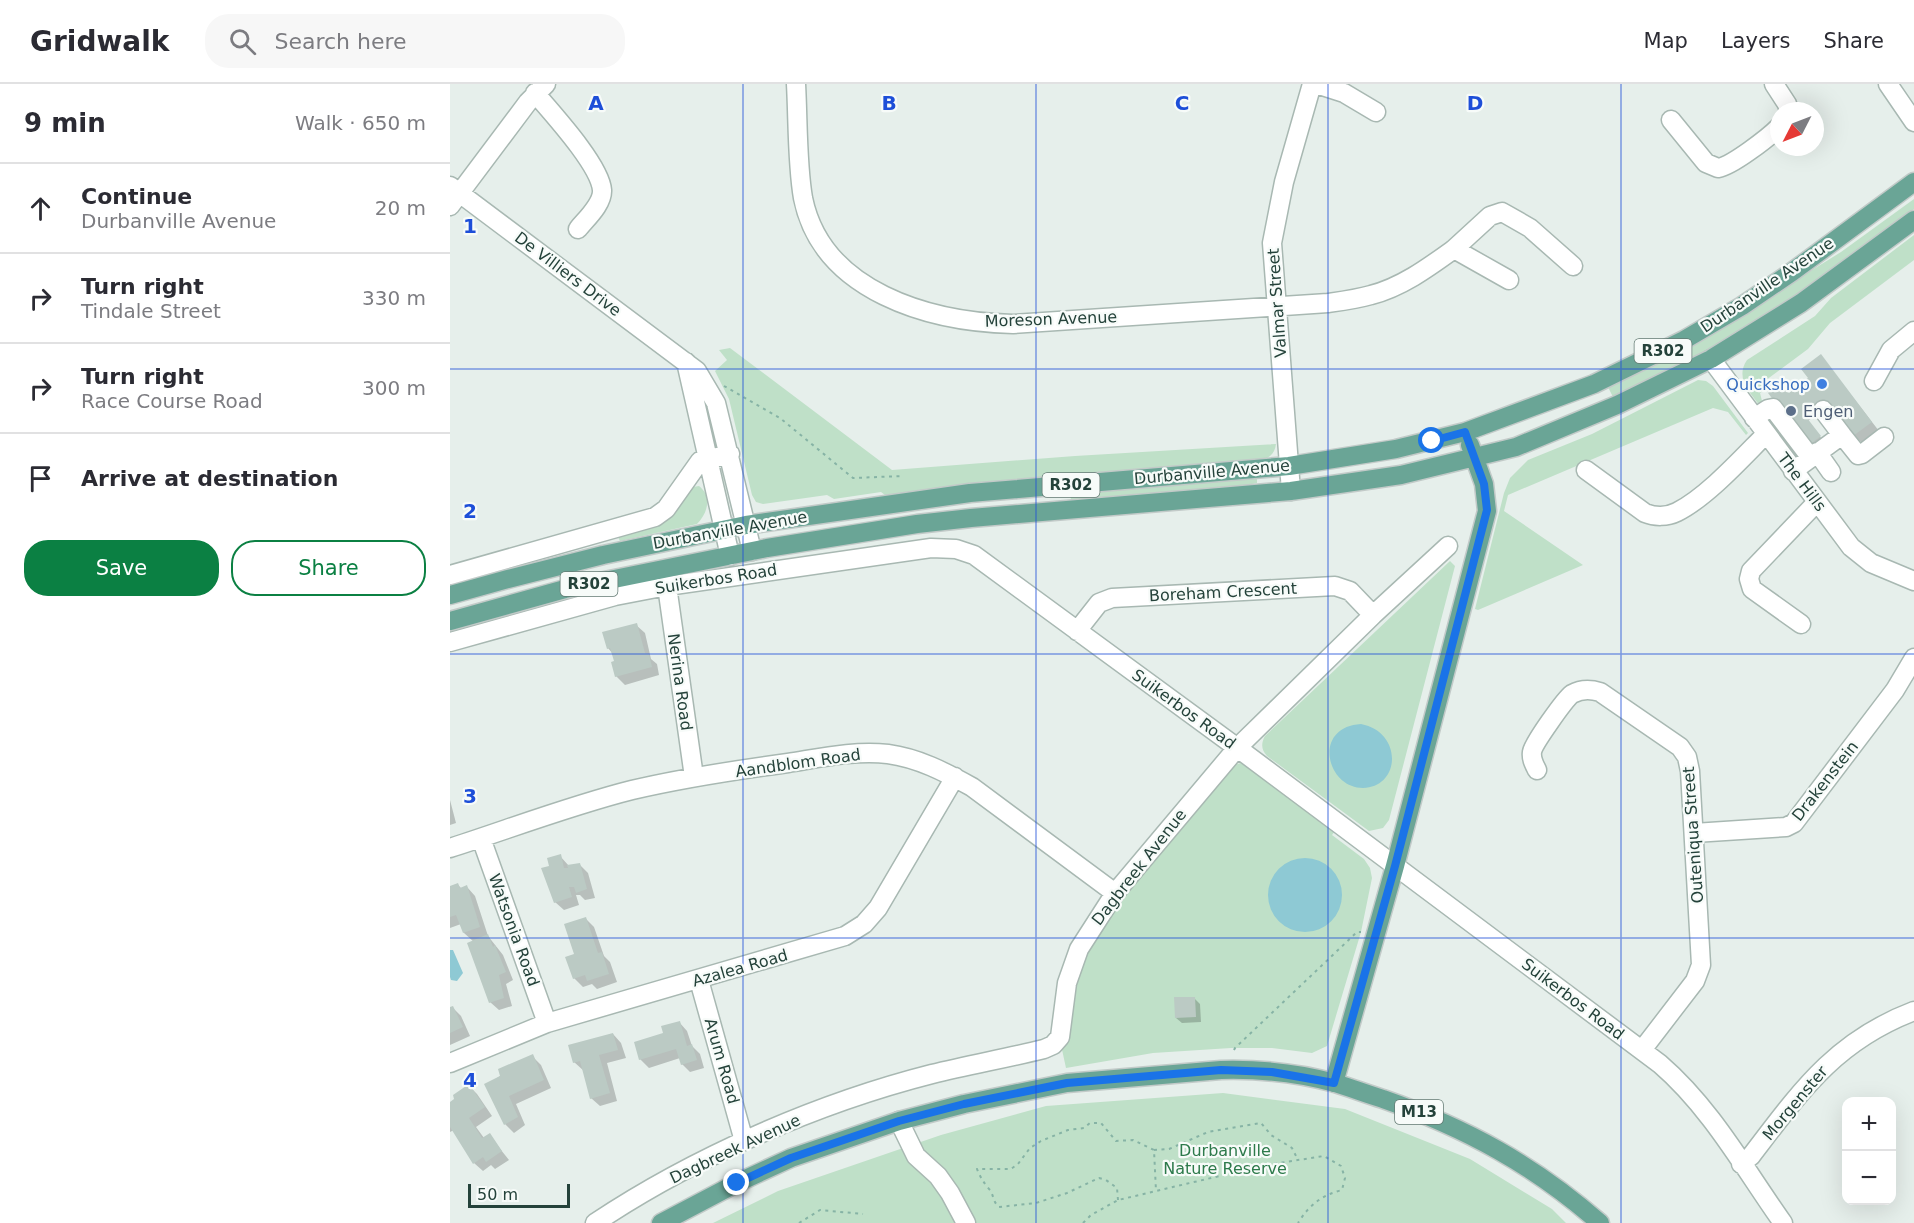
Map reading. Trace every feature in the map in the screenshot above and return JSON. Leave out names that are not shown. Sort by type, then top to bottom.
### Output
[{"type":"main road","name":"Durbanville Avenue","points":[[450,596],[582,560],[724,528],[970,493],[1289,466],[1396,449],[1465,432],[1594,384],[1684,340],[1742,306],[1792,272],[1914,182]]},
{"type":"main road","name":"Durbanville Avenue","points":[[450,621],[565,589],[730,555],[917,524],[1291,491],[1401,475],[1516,447],[1582,420],[1711,359],[1801,303],[1914,220]]},
{"type":"main road","points":[[1334,1083],[1395,866],[1487,510],[1486,492],[1465,432]]},
{"type":"main road","name":"M13","points":[[661,1223],[791,1158],[899,1121],[964,1104],[1067,1083],[1221,1070],[1272,1072],[1334,1083],[1427,1114],[1471,1134],[1531,1170],[1572,1199],[1600,1223]]},
{"type":"street","name":"Moreson Avenue","points":[[796,84],[801,183],[804,199],[814,229],[829,254],[839,265],[863,283],[895,301],[943,317],[1013,324],[1328,303],[1372,295],[1423,271],[1454,249],[1493,214],[1502,212],[1530,228],[1573,266]]},
{"type":"street","name":"Valmar Street","points":[[1291,491],[1272,243],[1284,182],[1314,84]]},
{"type":"street","points":[[1314,84],[1344,93],[1376,112]]},
{"type":"street","points":[[1774,84],[1787,102]]},
{"type":"street","points":[[1888,84],[1914,122]]},
{"type":"street","points":[[453,195],[540,89],[600,184],[601,197],[596,208],[578,229]]},
{"type":"street","points":[[1671,120],[1707,163],[1718,168],[1728,165],[1770,136]]},
{"type":"street","name":"De Villiers Drive","points":[[453,195],[686,362],[704,381],[716,403],[752,551]]},
{"type":"street","points":[[1454,249],[1509,280]]},
{"type":"street","points":[[1874,381],[1891,350],[1914,332]]},
{"type":"street","name":"The Hills","points":[[1711,359],[1847,542],[1863,558],[1914,581]]},
{"type":"street","points":[[686,362],[730,555]]},
{"type":"street","points":[[1754,418],[1773,408],[1832,472]]},
{"type":"street","points":[[1822,410],[1856,454],[1860,455],[1884,437]]},
{"type":"street","points":[[1587,470],[1645,513],[1655,516],[1669,515],[1685,507],[1718,481],[1766,434]]},
{"type":"street","points":[[1794,471],[1842,435]]},
{"type":"street","points":[[450,574],[655,517],[666,509],[700,461],[730,454]]},
{"type":"street","points":[[1801,624],[1752,589],[1749,574],[1817,502]]},
{"type":"street","name":"Dagbreek Avenue","points":[[596,1223],[680,1174],[744,1141],[802,1117],[932,1074],[1053,1045],[1061,1031],[1067,983],[1074,960],[1084,938],[1115,893],[1237,748],[1373,615],[1448,546]]},
{"type":"street","name":"Suikerbos Road","points":[[450,642],[615,596],[667,586],[903,551],[948,548],[965,551],[982,560],[1237,748],[1642,1050],[1680,1081],[1692,1094],[1783,1223]]},
{"type":"street","name":"Boreham Crescent","points":[[1077,632],[1099,603],[1112,598],[1335,585],[1350,591],[1373,615]]},
{"type":"street","name":"Nerina Road","points":[[667,586],[694,777]]},
{"type":"street","name":"Drakenstein","points":[[1694,833],[1786,827],[1794,823],[1894,690],[1914,658]]},
{"type":"street","name":"Outeniqua Street","points":[[1537,770],[1532,759],[1533,748],[1568,697],[1586,689],[1600,692],[1676,743],[1684,752],[1689,764],[1700,970],[1695,981],[1642,1050]]},
{"type":"street","name":"Aandblom Road","points":[[450,848],[630,791],[694,777],[837,756],[873,753],[912,760],[955,777],[972,787],[1115,893]]},
{"type":"street","name":"Azalea Road","points":[[450,1063],[547,1023],[835,941],[845,936],[864,924],[884,899],[955,777]]},
{"type":"street","name":"Watsonia Road","points":[[481,838],[547,1023]]},
{"type":"street","name":"Arum Road","points":[[699,980],[744,1141]]},
{"type":"street","name":"Morgenster","points":[[1741,1164],[1751,1156],[1798,1094],[1829,1062],[1866,1034],[1914,1011]]},
{"type":"street","points":[[899,1121],[916,1156],[938,1176],[966,1223]]},
{"type":"path","points":[[721,386],[728,387],[780,418],[853,478],[903,476]]},
{"type":"path","points":[[1234,1050],[1357,932],[1361,932]]},
{"type":"path","points":[[1118,1200],[1117,1188],[1099,1178],[1067,1193],[1036,1203],[999,1207],[994,1203],[991,1191],[985,1186],[977,1168],[1011,1169],[1018,1164],[1030,1148],[1041,1141],[1068,1130],[1084,1128],[1090,1123],[1105,1126],[1116,1141],[1132,1140],[1155,1150],[1169,1149],[1208,1132],[1261,1124],[1271,1135],[1292,1148],[1298,1160]]},
{"type":"path","points":[[1155,1150],[1156,1191]]},
{"type":"path","points":[[1083,1223],[1091,1215],[1118,1200],[1266,1165],[1324,1156],[1341,1166],[1345,1178],[1342,1190],[1327,1194],[1308,1208],[1298,1223]]},
{"type":"path","points":[[799,1223],[823,1210],[863,1214]]},
{"type":"green space","points":[[1914,199],[1914,209],[1769,313],[1693,359],[1613,397],[1608,387],[1693,344],[1841,252]]},
{"type":"green space","points":[[1914,235],[1914,260],[1830,323],[1808,349],[1762,383],[1766,389],[1760,393],[1762,401],[1760,406],[1743,379],[1742,373],[1747,360],[1815,316],[1831,298]]},
{"type":"green space","points":[[730,348],[892,470],[1276,444],[1275,450],[1262,461],[1016,480],[885,495],[881,492],[834,499],[827,495],[763,504],[756,502],[752,495],[729,399],[715,371],[727,360],[719,350]]},
{"type":"green space","points":[[1698,380],[1706,381],[1713,386],[1748,433],[1746,435],[1728,412],[1713,408],[1508,495],[1504,511],[1583,565],[1478,610],[1475,609],[1504,493],[1510,478],[1528,460],[1592,434]]},
{"type":"green space","points":[[1257,478],[1257,483],[1228,489],[1071,500],[1070,492]]},
{"type":"green space","points":[[699,486],[706,495],[707,505],[704,515],[697,524],[620,541],[617,535],[693,487]]},
{"type":"green space","points":[[1450,561],[1455,566],[1389,820],[1383,828],[1369,831],[1267,756],[1262,746],[1263,741],[1265,736]]},
{"type":"green space","points":[[1241,763],[1335,831],[1332,835],[1364,859],[1370,868],[1372,878],[1361,932],[1327,1046],[1312,1053],[1272,1048],[1231,1048],[1153,1053],[1066,1068],[1061,1045],[1073,987],[1085,954],[1119,900],[1234,765]]},
{"type":"green space","name":"Durbanville Nature Reserve","points":[[1223,1093],[1345,1109],[1470,1159],[1552,1209],[1566,1223],[713,1223],[778,1191],[941,1135],[1046,1106]]},
{"type":"water","points":[[1361,724],[1375,729],[1384,737],[1390,748],[1392,759],[1385,779],[1376,785],[1363,788],[1350,785],[1340,778],[1333,769],[1330,757],[1330,746],[1335,735],[1346,728]]},
{"type":"water","points":[[1305,858],[1319,861],[1331,869],[1339,881],[1342,895],[1339,909],[1331,921],[1319,929],[1305,932],[1291,929],[1279,921],[1271,909],[1268,895],[1271,881],[1279,869],[1291,861]]},
{"type":"water","points":[[450,950],[453,950],[463,973],[457,981],[451,980],[450,977]]},
{"type":"building","points":[[1821,354],[1872,422],[1853,436],[1827,402],[1807,418],[1821,436],[1808,446],[1768,393],[1781,383],[1789,393],[1808,378],[1801,369]]},
{"type":"building","points":[[637,623],[645,653],[649,654],[652,667],[615,677],[611,662],[614,661],[610,648],[607,649],[602,632]]},
{"type":"building","points":[[561,854],[564,868],[568,868],[567,865],[580,863],[587,889],[576,893],[574,887],[569,887],[572,897],[554,903],[541,868],[549,866],[547,858]]},
{"type":"building","points":[[458,883],[460,888],[467,885],[480,927],[463,933],[456,915],[450,917],[450,886]]},
{"type":"building","points":[[586,917],[598,953],[602,952],[609,974],[587,981],[585,975],[573,979],[565,957],[574,954],[564,924]]},
{"type":"building","points":[[488,934],[506,972],[499,975],[504,998],[489,1003],[467,943]]},
{"type":"building","points":[[1174,997],[1195,997],[1196,1017],[1175,1018]]},
{"type":"building","points":[[453,1006],[463,1027],[450,1033],[450,1007]]},
{"type":"building","points":[[680,1021],[687,1046],[692,1044],[697,1060],[681,1065],[676,1049],[639,1060],[634,1042],[663,1033],[661,1026]]},
{"type":"building","points":[[613,1033],[618,1050],[599,1055],[610,1093],[590,1099],[580,1061],[573,1063],[568,1045]]},
{"type":"building","points":[[533,1054],[544,1080],[509,1096],[518,1117],[504,1125],[484,1084],[500,1076],[498,1069]]},
{"type":"building","points":[[469,1084],[485,1107],[469,1118],[482,1138],[490,1133],[502,1151],[486,1162],[483,1157],[473,1164],[450,1127],[450,1102],[454,1099],[453,1095]]},
{"type":"place","name":"Quickshop","points":[[1822,384]]},
{"type":"place","name":"Engen","points":[[1791,411]]},
{"type":"route","points":[[737,1183],[791,1158],[899,1121],[964,1104],[1067,1083],[1242,1070],[1272,1072],[1334,1083],[1395,866],[1487,510],[1488,501],[1484,484],[1465,432],[1432,441]]}]
